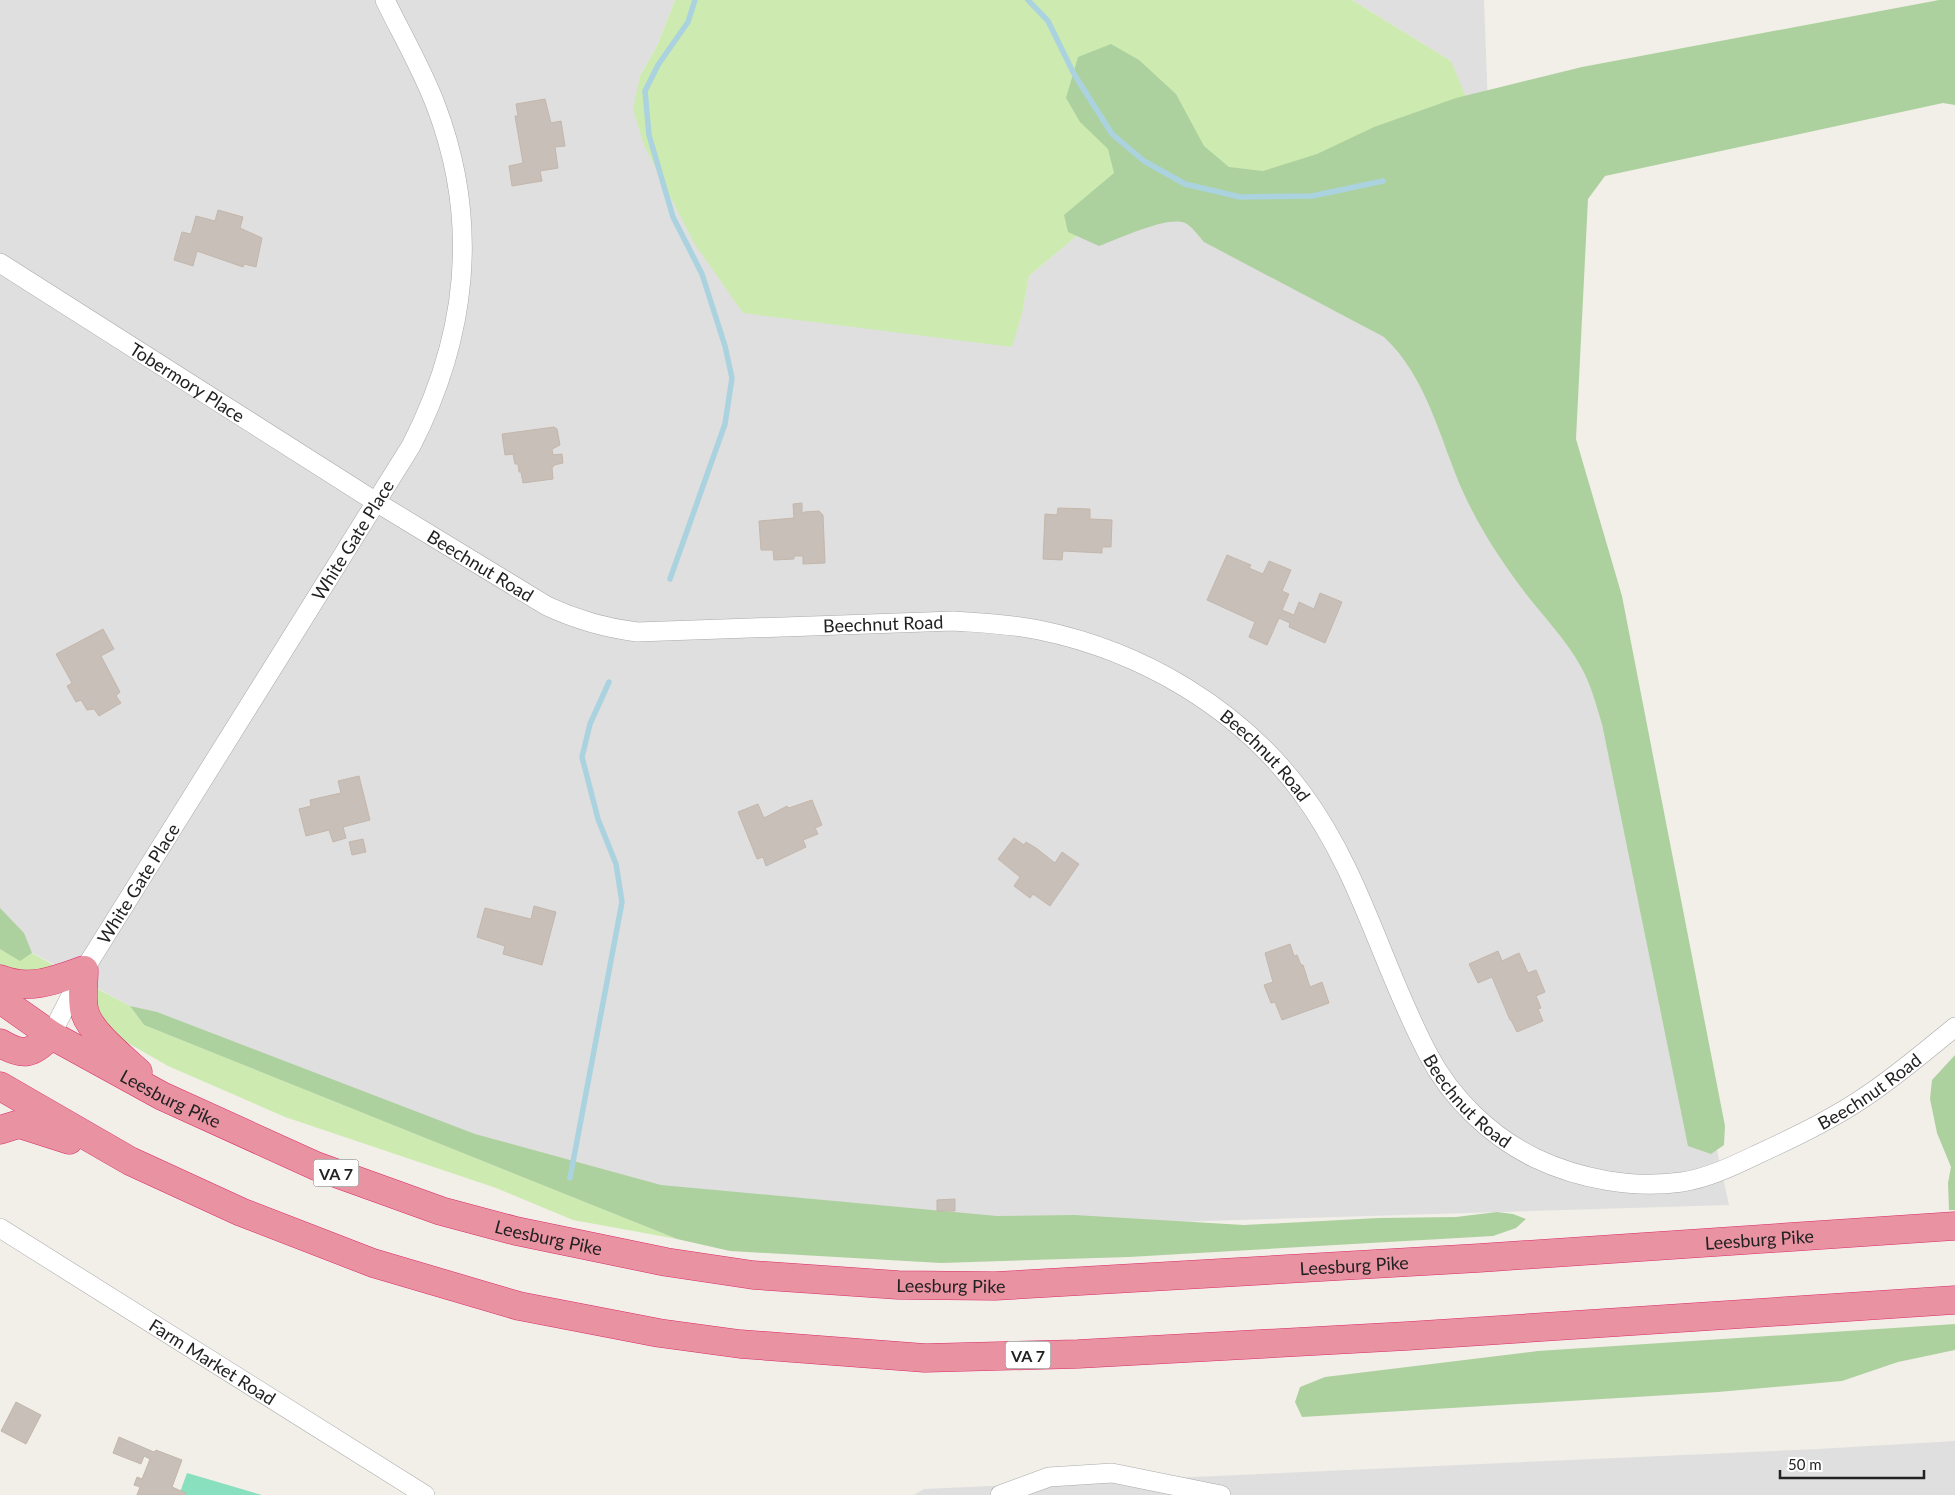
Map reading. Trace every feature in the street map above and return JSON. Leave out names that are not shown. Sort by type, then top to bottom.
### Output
[{"type":"highway","points":[[0,979],[23,985],[41,985],[84,970],[83,1002],[86,1014],[94,1028],[162,1096]]},
{"type":"highway","name":"Leesburg Pike","points":[[0,999],[51,1035],[162,1096],[316,1166],[441,1211],[579,1246],[753,1275],[898,1285],[995,1286],[1480,1258],[1955,1226]]},
{"type":"highway","points":[[0,1043],[22,1052],[34,1051],[51,1035]]},
{"type":"highway","name":"VA 7","points":[[0,1086],[130,1161],[241,1212],[373,1263],[519,1306],[659,1333],[813,1350],[925,1358],[1078,1354],[1955,1300]]},
{"type":"highway","points":[[0,1130],[19,1124],[130,1161]]},
{"type":"street","name":"White Gate Place","points":[[51,1035],[84,970],[411,446],[427,414],[441,378],[452,340],[459,302],[463,262],[462,222],[457,182],[449,143],[426,83],[385,0]]},
{"type":"street","name":"Tobermory Place","points":[[0,263],[376,502]]},
{"type":"street","name":"Beechnut Road","points":[[376,502],[547,606],[575,619],[604,628],[642,632],[954,621],[1000,624],[1038,629],[1083,640],[1126,656],[1167,676],[1237,724],[1270,756],[1300,791],[1327,828],[1349,869],[1415,1027],[1428,1055],[1446,1083],[1468,1109],[1495,1134],[1523,1152],[1555,1168],[1587,1178],[1644,1183],[1682,1182],[1717,1173],[1787,1141],[1870,1094],[1955,1027]]},
{"type":"street","name":"Farm Market Road","points":[[0,1228],[425,1495]]},
{"type":"street","points":[[1000,1495],[1049,1477],[1112,1473],[1221,1495]]},
{"type":"shaded area","points":[[0,0],[675,0],[658,44],[640,76],[1011,347],[1022,314],[1029,276],[1097,219],[1451,61],[1352,0],[1484,0],[1488,107],[1729,1205],[1042,1226],[754,1216],[409,1123],[130,1006],[0,935]]},
{"type":"shaded area","points":[[1955,1441],[1955,1495],[914,1495],[924,1489],[1817,1449]]},
{"type":"green space","points":[[675,0],[1352,0],[1451,61],[1472,111],[1097,219],[1029,276],[1022,314],[1012,347],[743,313],[694,243],[644,145],[633,109],[640,76],[658,44]]},
{"type":"green space","points":[[1939,0],[1955,0],[1955,105],[1943,103],[1605,176],[1588,199],[1576,439],[1622,596],[1725,1126],[1724,1145],[1711,1154],[1688,1146],[1602,724],[1590,687],[1585,674],[1569,648],[1517,583],[1477,520],[1455,474],[1432,411],[1412,371],[1384,337],[1204,242],[1188,224],[1177,221],[1167,222],[1099,246],[1068,232],[1064,215],[1114,173],[1108,149],[1080,122],[1066,98],[1078,57],[1111,44],[1139,60],[1176,94],[1204,146],[1229,167],[1263,171],[1317,154],[1374,127],[1456,98],[1582,67]]},
{"type":"green space","points":[[0,908],[24,933],[32,953],[20,961],[0,949]]},
{"type":"green space","points":[[0,949],[20,960],[32,953],[55,966],[41,973],[0,969]]},
{"type":"green space","points":[[96,988],[130,1006],[144,1025],[677,1239],[573,1220],[496,1188],[285,1117],[168,1066],[109,1032],[96,1018]]},
{"type":"green space","points":[[130,1006],[157,1012],[475,1134],[661,1185],[997,1216],[1075,1215],[1244,1225],[1378,1218],[1456,1217],[1497,1212],[1513,1214],[1526,1219],[1516,1228],[1493,1236],[1129,1257],[941,1263],[730,1251],[677,1239],[144,1025]]},
{"type":"green space","points":[[1955,1055],[1955,1210],[1949,1210],[1948,1183],[1951,1167],[1937,1133],[1930,1099],[1932,1080]]},
{"type":"green space","points":[[1955,1324],[1955,1350],[1898,1362],[1842,1381],[1718,1392],[1302,1417],[1295,1402],[1300,1387],[1325,1377],[1538,1351]]},
{"type":"green space","points":[[187,1473],[262,1495],[179,1495]]},
{"type":"building","points":[[545,99],[551,123],[561,121],[565,146],[555,147],[558,168],[540,171],[542,181],[512,186],[509,166],[523,163],[515,116],[518,116],[516,104]]},
{"type":"building","points":[[218,210],[243,217],[240,228],[262,238],[256,267],[244,264],[243,267],[197,251],[193,266],[174,260],[182,232],[191,234],[196,216],[215,221]]},
{"type":"building","points":[[554,427],[557,429],[560,445],[552,449],[553,455],[562,454],[563,463],[554,465],[552,468],[553,479],[523,483],[521,472],[519,472],[518,464],[515,464],[513,454],[505,455],[502,434]]},
{"type":"building","points":[[802,503],[802,514],[804,512],[819,511],[823,515],[825,563],[803,564],[803,556],[794,556],[794,559],[774,560],[773,550],[761,550],[759,521],[794,518],[793,504]]},
{"type":"building","points":[[1058,508],[1090,509],[1090,519],[1112,520],[1111,547],[1102,547],[1102,553],[1063,551],[1062,560],[1043,559],[1045,514],[1057,515]]},
{"type":"building","points":[[1227,555],[1251,565],[1249,568],[1263,574],[1269,561],[1291,570],[1282,591],[1289,594],[1282,610],[1294,615],[1299,602],[1314,609],[1320,593],[1342,602],[1325,643],[1289,627],[1290,623],[1279,618],[1267,645],[1249,637],[1255,622],[1207,600]]},
{"type":"building","points":[[103,629],[114,649],[101,656],[120,692],[116,696],[121,703],[99,716],[94,709],[87,710],[81,700],[76,702],[67,686],[72,683],[56,654]]},
{"type":"building","points":[[359,776],[370,820],[343,827],[346,838],[333,842],[329,830],[306,836],[299,809],[311,806],[310,800],[341,793],[338,781]]},
{"type":"building","points":[[812,800],[822,825],[815,828],[818,834],[803,840],[806,847],[766,866],[763,857],[757,859],[738,812],[758,804],[764,818],[787,806],[789,808]]},
{"type":"building","points":[[1014,838],[1024,845],[1026,842],[1036,848],[1055,863],[1062,852],[1079,864],[1050,906],[1033,894],[1030,898],[1014,886],[1020,877],[998,859]]},
{"type":"building","points":[[363,839],[366,852],[352,855],[349,842]]},
{"type":"building","points":[[534,906],[556,912],[542,965],[503,954],[505,946],[477,937],[485,908],[531,919]]},
{"type":"building","points":[[1290,944],[1294,956],[1297,955],[1301,965],[1303,965],[1310,987],[1322,982],[1329,1003],[1282,1020],[1275,1002],[1271,1003],[1264,985],[1273,982],[1265,953]]},
{"type":"building","points":[[1498,951],[1502,961],[1519,953],[1528,973],[1536,970],[1545,992],[1536,996],[1541,1008],[1538,1009],[1543,1021],[1517,1032],[1492,977],[1478,983],[1469,964]]},
{"type":"building","points":[[955,1199],[955,1211],[937,1211],[937,1200]]},
{"type":"building","points":[[16,1402],[41,1415],[26,1444],[1,1431]]},
{"type":"building","points":[[119,1437],[154,1452],[156,1450],[182,1460],[172,1487],[186,1493],[185,1495],[137,1495],[140,1487],[134,1485],[137,1477],[142,1479],[150,1459],[144,1456],[141,1464],[113,1453]]},
{"type":"waterway","points":[[670,579],[725,424],[732,378],[725,346],[702,274],[673,217],[649,135],[645,91],[658,65],[688,22],[695,0]]},
{"type":"waterway","points":[[1028,0],[1048,21],[1074,74],[1112,134],[1144,161],[1185,184],[1240,197],[1312,196],[1383,181]]},
{"type":"waterway","points":[[570,1178],[622,902],[616,864],[598,819],[582,757],[590,724],[609,682]]}]
